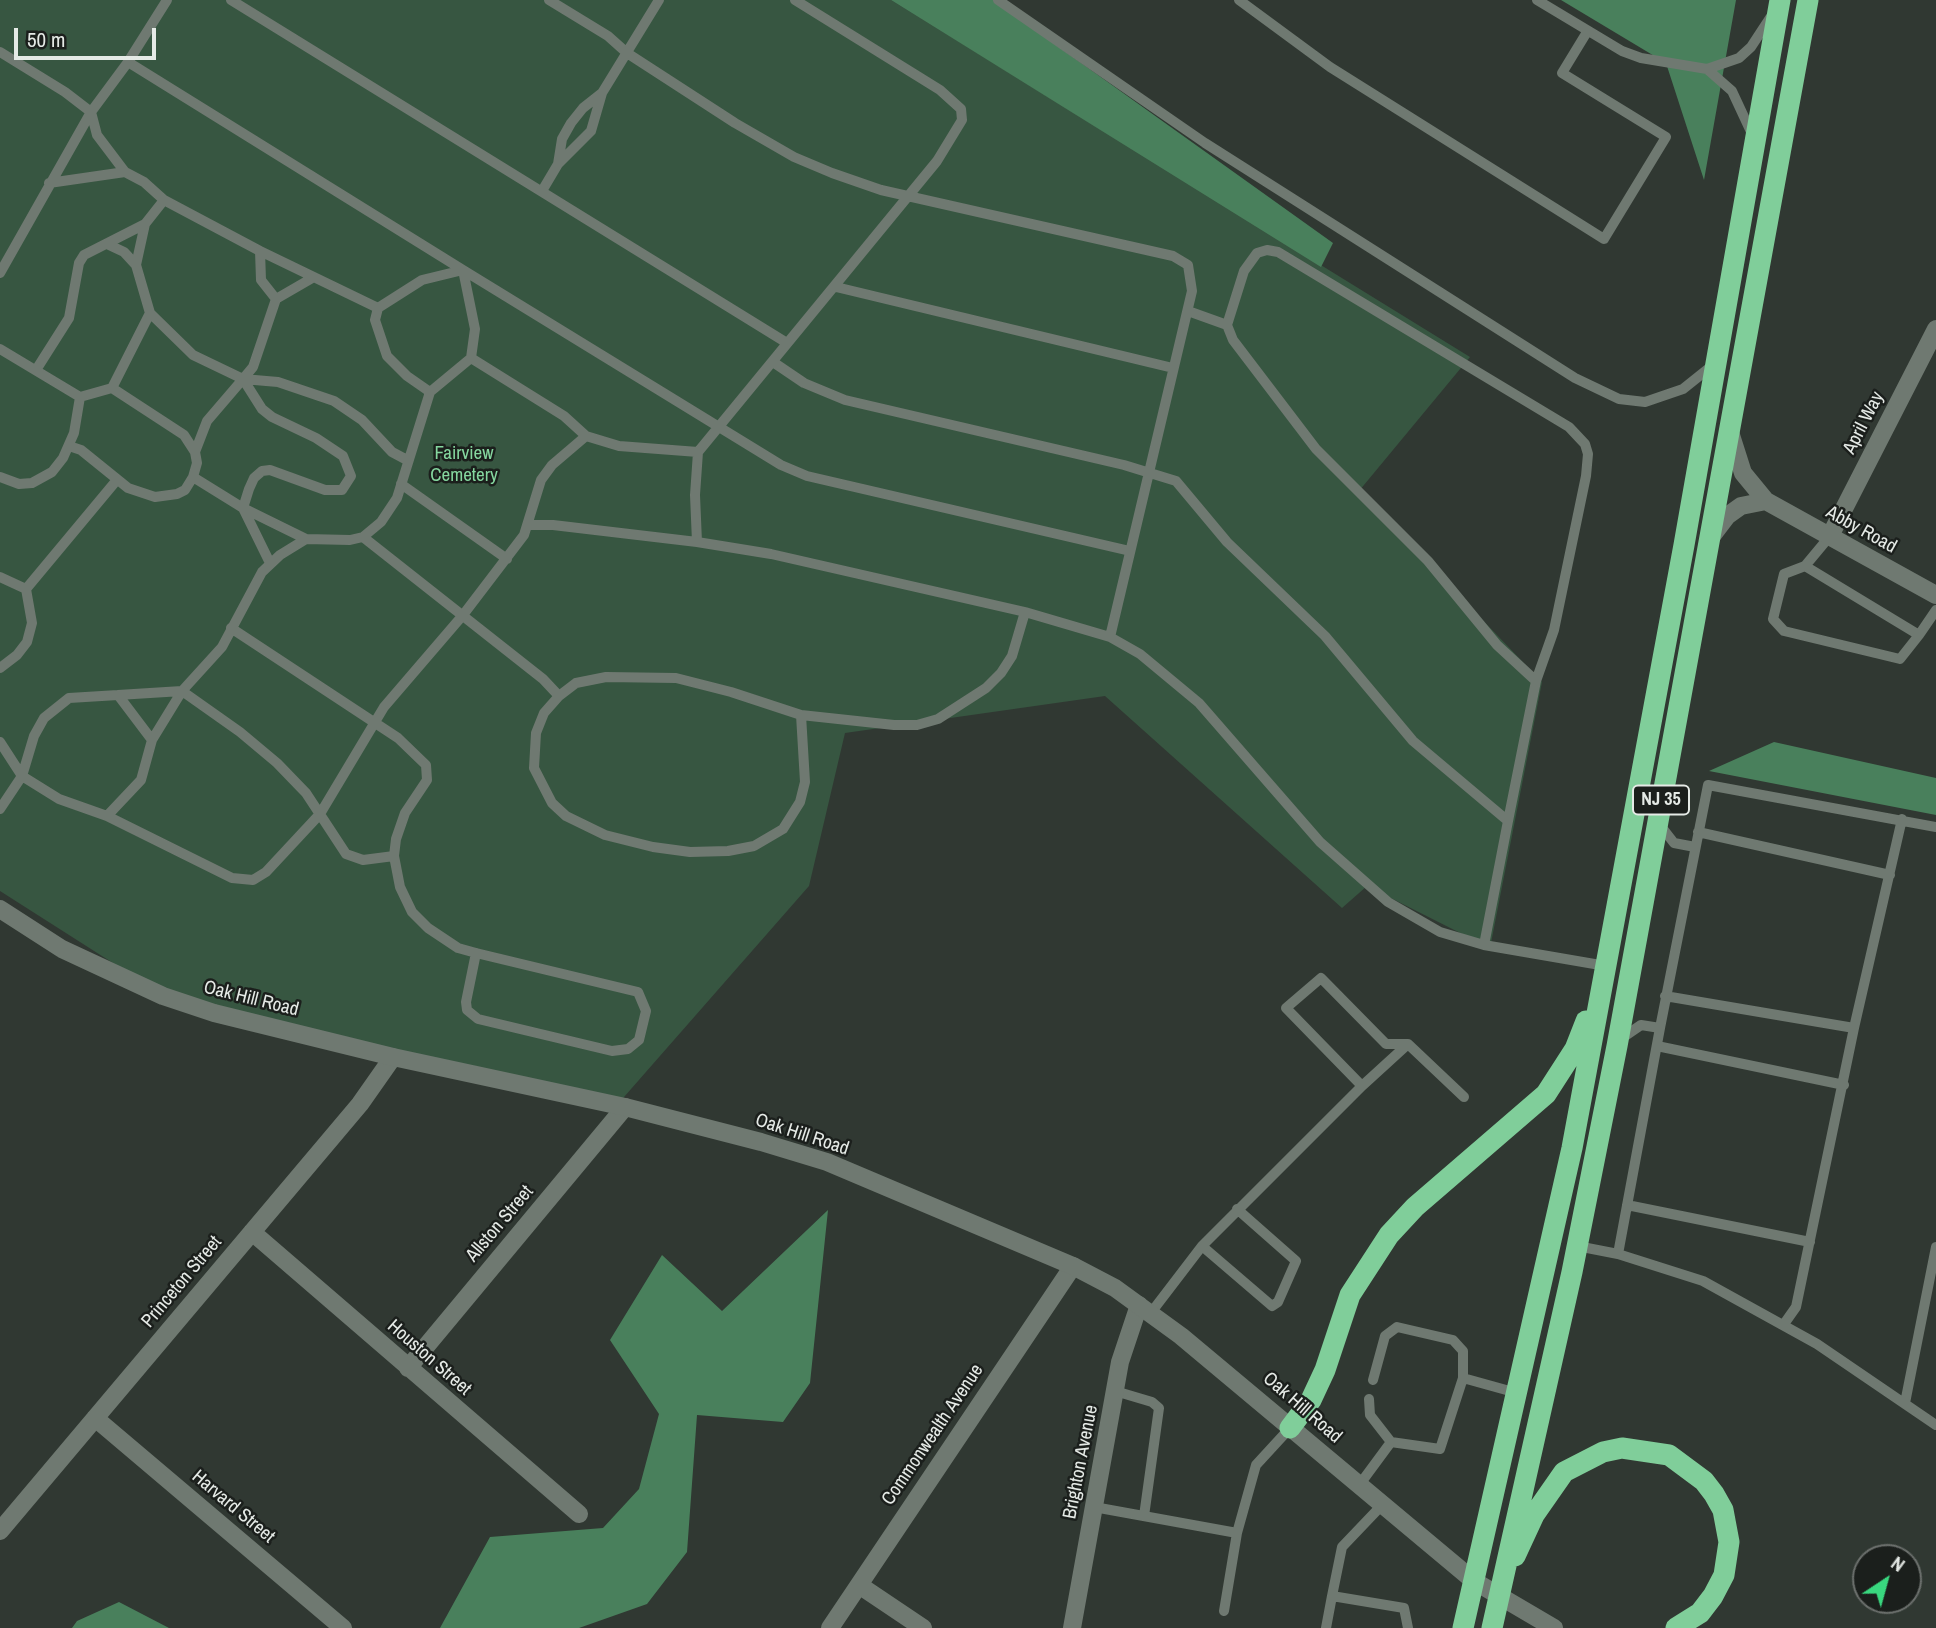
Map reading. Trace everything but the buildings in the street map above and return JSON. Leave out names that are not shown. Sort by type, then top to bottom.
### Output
[{"type":"highway","name":"NJ 35","points":[[1492,1628],[1577,1246],[1617,1046],[1808,0]]},
{"type":"highway","name":"NJ 35","points":[[1463,1628],[1572,1148],[1779,3]]},
{"type":"highway","points":[[1290,1428],[1311,1400],[1325,1370],[1338,1326],[1363,1270],[1389,1235],[1415,1207],[1546,1094],[1575,1049],[1606,966]]},
{"type":"highway","points":[[1497,1597],[1534,1515],[1564,1472],[1603,1452],[1622,1448],[1648,1450],[1669,1455],[1704,1481],[1723,1510],[1728,1530],[1727,1562],[1713,1596],[1700,1613],[1676,1628]]},
{"type":"street","name":"April Way","points":[[1830,536],[1936,328]]},
{"type":"street","name":"Abby Road","points":[[1729,429],[1743,473],[1766,501],[1936,595]]},
{"type":"street","points":[[1708,540],[1727,516],[1741,506],[1766,501]]},
{"type":"street","name":"Oak Hill Road","points":[[0,909],[62,949],[163,996],[214,1013],[393,1057],[625,1107],[827,1163],[1073,1266],[1105,1282],[1238,1381],[1290,1428],[1474,1581],[1497,1597],[1554,1628]]},
{"type":"street","name":"Princeton Street","points":[[0,1531],[360,1104],[393,1057]]},
{"type":"street","name":"Allston Street","points":[[408,1368],[625,1107]]},
{"type":"street","name":"Houston Street","points":[[252,1232],[579,1514]]},
{"type":"street","name":"Commonwealth Avenue","points":[[830,1628],[1073,1266]]},
{"type":"street","name":"Brighton Avenue","points":[[1072,1628],[1120,1362],[1145,1310]]},
{"type":"street","name":"Harvard Street","points":[[95,1418],[343,1628]]},
{"type":"street","points":[[859,1585],[923,1628]]},
{"type":"lane","points":[[0,272],[91,112],[128,62],[167,0]]},
{"type":"lane","points":[[231,0],[787,343]]},
{"type":"lane","points":[[549,0],[608,36],[627,52],[734,123],[794,157],[857,181],[909,196],[1183,259],[1193,277],[1188,311],[1110,637]]},
{"type":"lane","points":[[542,191],[558,164],[591,131],[603,93],[659,0]]},
{"type":"lane","points":[[697,542],[695,495],[698,452],[909,196],[956,135],[962,120],[961,109],[940,90],[794,0]]},
{"type":"lane","points":[[998,0],[1216,151],[1575,378],[1619,399],[1645,402],[1683,389],[1716,363]]},
{"type":"lane","points":[[1238,0],[1330,67],[1604,239],[1666,137],[1562,73],[1587,32]]},
{"type":"lane","points":[[1537,0],[1587,32],[1641,58],[1707,69],[1739,58],[1751,47],[1779,3]]},
{"type":"lane","points":[[0,52],[65,92],[91,112],[97,135],[125,172],[144,182],[164,200],[260,251],[378,307]]},
{"type":"lane","points":[[128,62],[781,465],[807,476],[1130,551]]},
{"type":"lane","points":[[1707,69],[1737,98],[1755,141]]},
{"type":"lane","points":[[558,164],[562,139],[571,123],[583,108],[603,93]]},
{"type":"lane","points":[[49,183],[125,172]]},
{"type":"lane","points":[[36,370],[69,318],[79,263],[92,249],[145,224],[164,200]]},
{"type":"lane","points":[[145,224],[136,265],[150,313],[193,355],[243,379],[278,382],[334,401],[362,420],[392,452],[407,460]]},
{"type":"lane","points":[[107,244],[124,253],[136,265]]},
{"type":"lane","points":[[1484,946],[1536,681],[1554,630],[1586,476],[1588,454],[1577,433],[1278,252],[1267,250],[1257,253],[1249,261],[1227,325],[1233,340],[1315,449],[1428,561],[1497,645],[1536,681]]},
{"type":"lane","points":[[260,251],[261,279],[276,299]]},
{"type":"lane","points":[[430,392],[407,376],[387,356],[375,320],[378,307],[422,280],[463,270]]},
{"type":"lane","points":[[193,477],[243,508],[306,539],[350,540],[363,537],[381,522],[397,498],[407,460],[424,420],[430,392],[471,358],[475,329],[463,270]]},
{"type":"lane","points":[[195,452],[207,421],[253,367],[276,299],[314,277]]},
{"type":"lane","points":[[836,287],[1173,368]]},
{"type":"lane","points":[[1188,311],[1227,325]]},
{"type":"lane","points":[[0,349],[80,397],[112,387],[150,313]]},
{"type":"lane","points":[[471,358],[564,416],[586,436],[619,446],[698,452]]},
{"type":"lane","points":[[773,362],[804,383],[845,400],[1124,465],[1176,481],[1227,541],[1325,636],[1413,741],[1508,821]]},
{"type":"lane","points":[[243,379],[262,409],[343,456],[351,476],[348,484],[335,492],[279,472],[262,471],[254,478],[243,508],[270,563]]},
{"type":"lane","points":[[69,446],[81,450],[116,481],[138,493],[163,497],[185,490],[197,463],[195,452],[173,426],[112,387]]},
{"type":"lane","points":[[0,477],[19,484],[42,480],[58,465],[69,446],[80,397]]},
{"type":"lane","points":[[0,742],[22,776],[59,799],[107,816],[232,878],[253,880],[266,872],[320,814],[384,707],[507,559],[528,525],[541,480],[552,465],[586,436]]},
{"type":"lane","points":[[0,668],[17,655],[31,632],[26,589],[116,481]]},
{"type":"lane","points":[[401,484],[507,559]]},
{"type":"lane","points":[[528,525],[554,525],[697,542],[771,554],[1025,612],[1110,637],[1140,654],[1199,703],[1320,842],[1354,874],[1408,915],[1440,932],[1484,946],[1606,966]]},
{"type":"lane","points":[[1830,536],[1805,566],[1784,574],[1773,619],[1784,632],[1900,659],[1936,610]]},
{"type":"lane","points":[[363,537],[543,678],[559,696]]},
{"type":"lane","points":[[107,816],[141,780],[152,740],[182,691],[222,647],[250,591],[270,563],[306,539]]},
{"type":"lane","points":[[1805,566],[1919,635]]},
{"type":"lane","points":[[0,577],[26,589]]},
{"type":"lane","points":[[801,715],[805,782],[800,802],[783,829],[754,846],[728,851],[682,852],[605,835],[566,816],[543,790],[533,754],[544,713],[559,696],[576,683],[606,677],[651,675],[704,684],[801,715],[917,725],[937,719],[986,688],[1001,673],[1012,656],[1025,612]]},
{"type":"lane","points":[[231,628],[274,654],[414,751],[428,773],[427,780],[405,813],[394,856],[400,887],[412,912],[428,928],[458,948],[638,992],[646,1011],[639,1040],[628,1049],[612,1051],[478,1020],[467,1010],[466,1002],[476,953]]},
{"type":"lane","points":[[0,809],[22,776],[34,736],[53,708],[74,696],[182,691],[264,751],[306,793],[351,858],[363,860],[394,856]]},
{"type":"lane","points":[[118,695],[152,740]]},
{"type":"lane","points":[[1618,1254],[1665,996],[1709,785],[1936,827]]},
{"type":"lane","points":[[1659,814],[1661,828],[1674,842],[1695,847]]},
{"type":"lane","points":[[1784,1324],[1796,1307],[1854,1028],[1902,819]]},
{"type":"lane","points":[[1698,832],[1890,874]]},
{"type":"lane","points":[[1650,867],[1663,848],[1674,842]]},
{"type":"lane","points":[[1362,1086],[1286,1009],[1321,978],[1386,1044],[1408,1044],[1464,1097]]},
{"type":"lane","points":[[1665,996],[1854,1028]]},
{"type":"lane","points":[[1625,1000],[1629,1012],[1641,1025]]},
{"type":"lane","points":[[1617,1046],[1626,1033],[1641,1025],[1660,1028]]},
{"type":"lane","points":[[1145,1310],[1237,1209],[1408,1044]]},
{"type":"lane","points":[[1657,1046],[1844,1085]]},
{"type":"lane","points":[[1627,1205],[1810,1242]]},
{"type":"lane","points":[[1202,1246],[1272,1306],[1278,1303],[1296,1261],[1237,1209]]},
{"type":"lane","points":[[1577,1246],[1618,1254],[1703,1281],[1784,1324],[1936,1425]]},
{"type":"lane","points":[[1905,1403],[1936,1247]]},
{"type":"lane","points":[[1369,1399],[1370,1415],[1391,1442],[1440,1449],[1463,1378],[1463,1351],[1453,1340],[1397,1327],[1385,1336],[1373,1380]]},
{"type":"lane","points":[[1463,1378],[1518,1394]]},
{"type":"lane","points":[[1115,1391],[1152,1402],[1159,1408],[1144,1516]]},
{"type":"lane","points":[[1224,1611],[1237,1533],[1256,1465],[1290,1428]]},
{"type":"lane","points":[[1360,1484],[1391,1442]]},
{"type":"lane","points":[[1326,1628],[1342,1547],[1383,1504]]},
{"type":"lane","points":[[1094,1507],[1237,1533]]},
{"type":"lane","points":[[1332,1597],[1404,1608],[1408,1628]]},
{"type":"green space","name":"Fairview Cemetery","points":[[0,0],[891,0],[1470,357],[1359,491],[1542,682],[1490,948],[1367,886],[1342,908],[1105,696],[845,733],[809,886],[617,1105],[171,1000],[0,891]]},
{"type":"green space","points":[[891,0],[993,0],[1333,243],[1321,267]]},
{"type":"green space","points":[[1561,0],[1736,0],[1704,180],[1666,63]]},
{"type":"green space","points":[[1774,742],[1936,778],[1936,815],[1709,771]]},
{"type":"green space","points":[[828,1210],[810,1383],[783,1422],[697,1415],[687,1552],[647,1604],[579,1628],[440,1628],[490,1537],[603,1528],[639,1489],[659,1414],[610,1340],[662,1255],[722,1311]]},
{"type":"green space","points":[[119,1602],[169,1628],[72,1628],[77,1621]]}]
